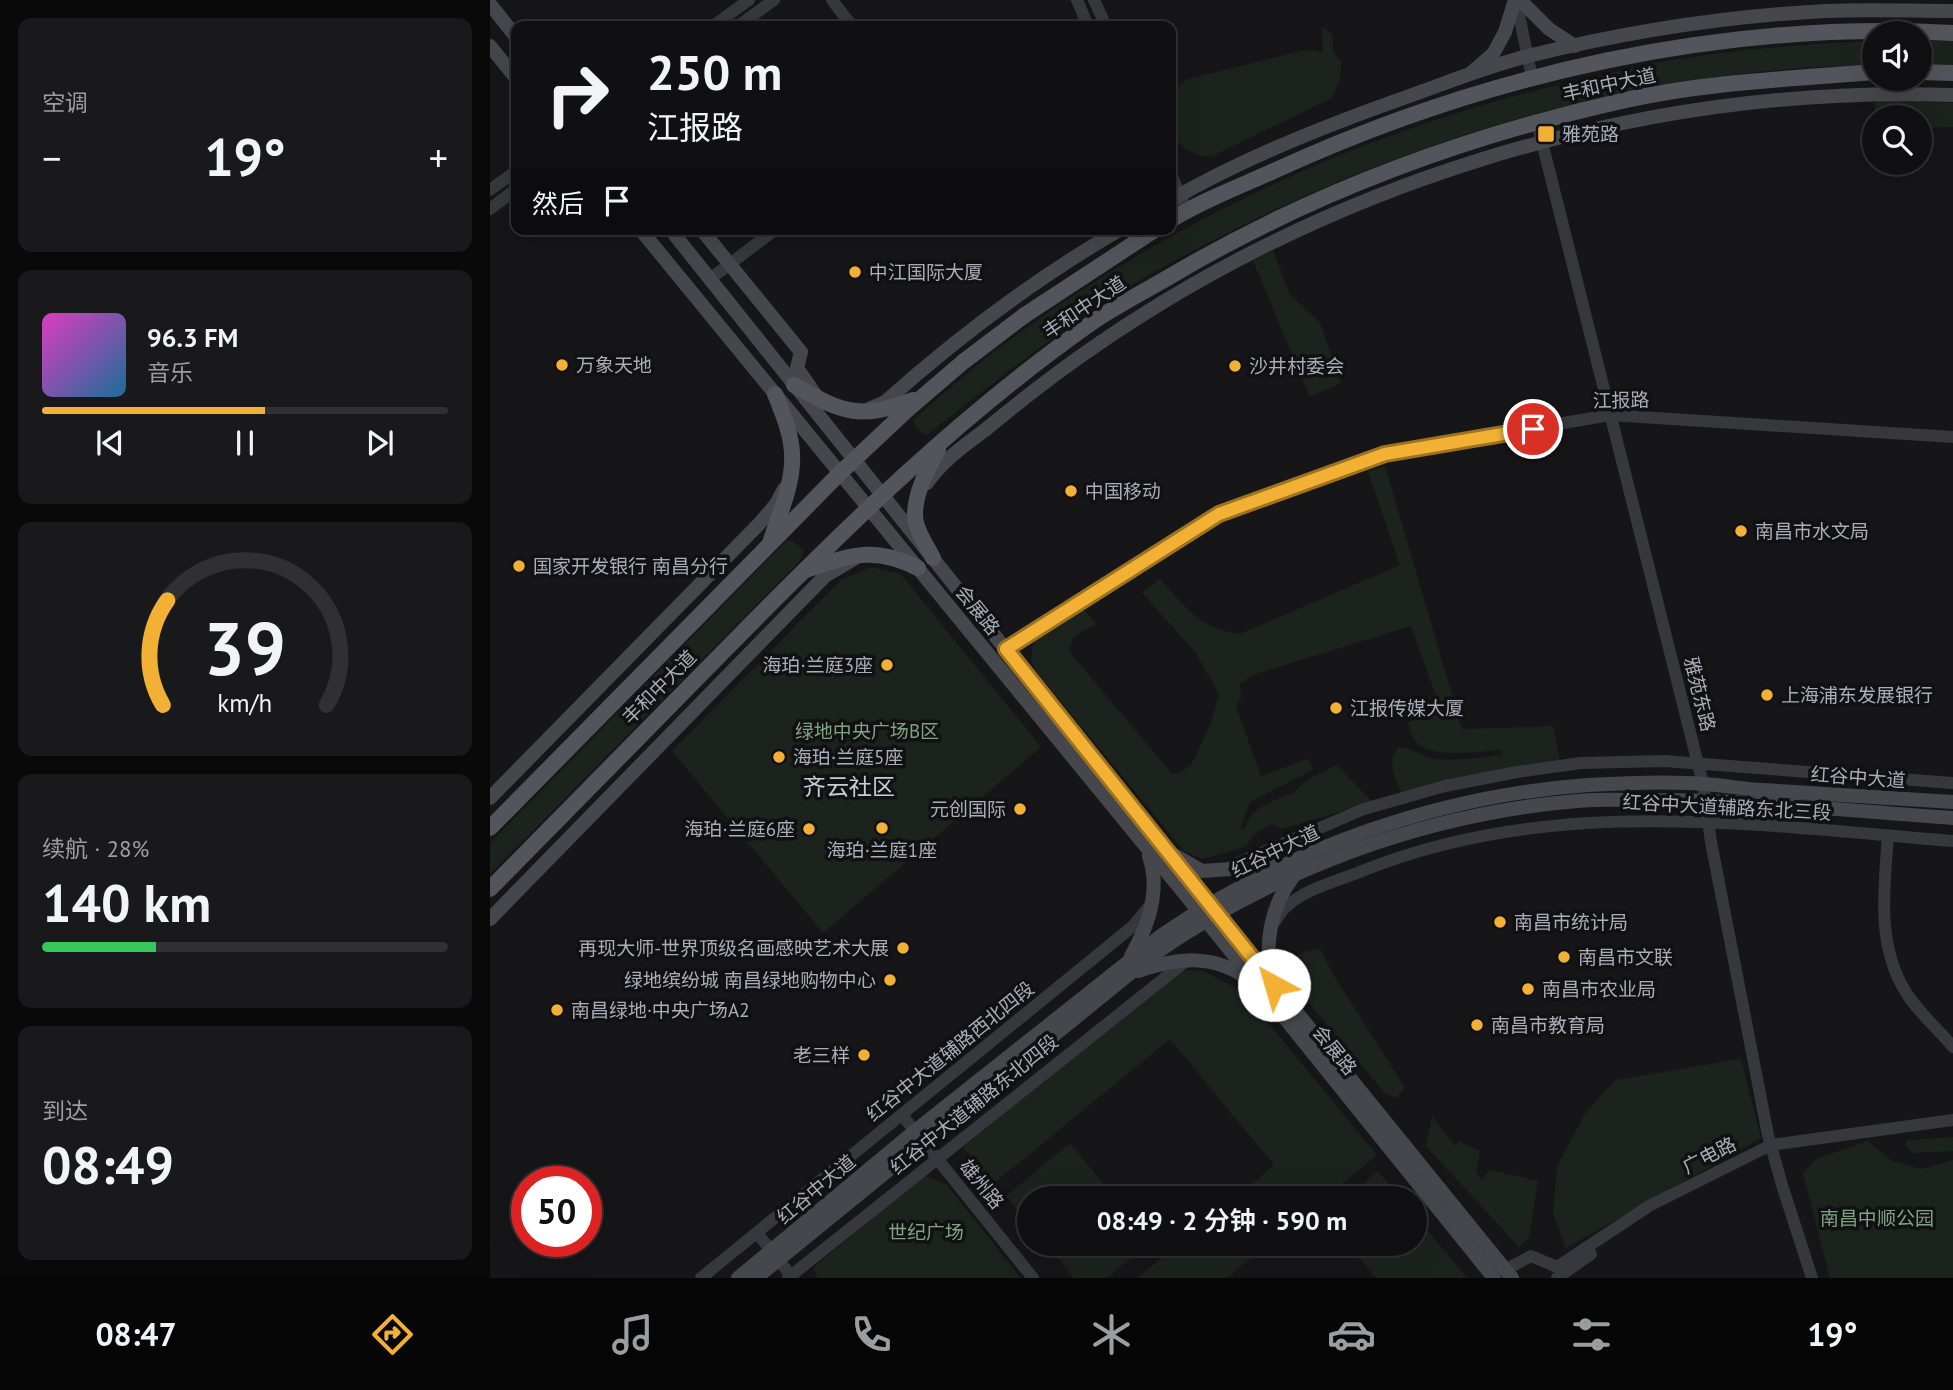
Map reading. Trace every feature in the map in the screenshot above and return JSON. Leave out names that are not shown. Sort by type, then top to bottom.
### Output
[{"type":"main road","points":[[1465,77],[1493,54],[1517,0],[1549,29],[1575,47]]},
{"type":"main road","points":[[490,5],[511,30]]},
{"type":"main road","points":[[1176,197],[1205,180],[1270,150],[1359,114],[1527,57],[1687,25],[1860,10],[1953,11]]},
{"type":"main road","name":"丰和中大道","points":[[1932,32],[1953,33]]},
{"type":"main road","name":"丰和中大道","points":[[1176,215],[1344,141],[1423,111],[1532,78],[1633,57],[1747,38],[1862,33]]},
{"type":"main road","points":[[490,46],[511,72]]},
{"type":"main road","points":[[1932,72],[1953,73]]},
{"type":"main road","name":"丰和中大道","points":[[490,889],[868,506],[979,407],[1100,318],[1214,250],[1309,202],[1380,172],[1462,143],[1536,122],[1628,99],[1720,84],[1862,73]]},
{"type":"main road","points":[[920,493],[936,470],[950,457],[1100,341],[1143,313],[1230,264],[1366,200],[1509,150],[1660,117],[1722,107],[1861,95],[1953,94]]},
{"type":"main road","name":"会展路","points":[[645,235],[1144,845],[1208,912]]},
{"type":"main road","name":"会展路","points":[[675,235],[1166,849],[1208,912],[1504,1275]]},
{"type":"main road","points":[[706,235],[801,352],[797,368],[817,398]]},
{"type":"main road","points":[[859,413],[885,402],[963,336],[1031,285],[1111,235]]},
{"type":"main road","name":"丰和中大道","points":[[490,828],[854,459],[963,362],[1025,315],[1147,235]]},
{"type":"main road","points":[[794,385],[839,409],[859,413],[887,410],[925,395]]},
{"type":"main road","points":[[770,544],[791,475],[793,455],[789,429],[775,394]]},
{"type":"main road","points":[[933,558],[916,523],[920,493],[943,440]]},
{"type":"main road","points":[[490,798],[759,523],[776,504],[791,475]]},
{"type":"main road","points":[[490,919],[825,576],[864,554]]},
{"type":"main road","points":[[803,571],[864,554],[895,556],[918,568]]},
{"type":"main road","name":"红谷中大道","points":[[738,1278],[775,1255],[1128,969],[1208,912],[1386,823],[1473,801],[1587,785],[1703,784],[1953,802]]},
{"type":"main road","name":"红谷中大道","points":[[1293,868],[1398,834],[1482,814],[1578,801],[1705,800],[1953,818]]},
{"type":"main road","points":[[1128,969],[1152,903],[1154,870],[1144,845]]},
{"type":"main road","points":[[1128,969],[1186,961],[1222,964],[1268,987],[1271,927],[1293,868],[1202,871],[1166,849]]},
{"type":"main road","name":"红谷中大道","points":[[756,1278],[775,1255]]},
{"type":"street","points":[[720,21],[749,0]]},
{"type":"street","points":[[745,21],[775,0]]},
{"type":"street","points":[[832,0],[848,21]]},
{"type":"street","points":[[1077,0],[1086,21]]},
{"type":"street","points":[[1094,0],[1104,21]]},
{"type":"street","points":[[1517,0],[1532,78]]},
{"type":"street","name":"雅苑东路","points":[[1536,122],[1703,784],[1708,822],[1772,1148],[1812,1278]]},
{"type":"street","points":[[490,190],[511,175]]},
{"type":"street","points":[[490,209],[511,193]]},
{"type":"street","points":[[710,279],[768,235]]},
{"type":"street","name":"江报路","points":[[1006,649],[1219,514],[1385,454],[1610,415],[1953,437]]},
{"type":"street","points":[[1218,870],[1249,860],[1300,835],[1364,809],[1444,786],[1581,763],[1664,761],[1953,783]]},
{"type":"street","name":"红谷中大道辅路东北三段","points":[[1271,927],[1286,907],[1306,894],[1387,861],[1443,843],[1529,827],[1620,820],[1708,822],[1953,841]]},
{"type":"street","points":[[1888,836],[1882,908],[1887,943],[1897,975],[1907,995],[1953,1047]]},
{"type":"street","name":"红谷中大道辅路西北四段","points":[[701,1278],[1132,928],[1152,903]]},
{"type":"street","name":"红谷中大道辅路东北四段","points":[[791,1277],[1186,961]]},
{"type":"street","name":"雄州路","points":[[902,1115],[1033,1278]]},
{"type":"street","name":"广电路","points":[[1504,1275],[1531,1256],[1557,1267],[1650,1206],[1772,1148],[1953,1120]]},
{"type":"street","name":"广电路","points":[[1557,1278],[1650,1213],[1772,1148],[1883,1139],[1953,1127]]},
{"type":"street","points":[[757,1233],[791,1277]]},
{"type":"green space","points":[[1322,27],[1332,34],[1333,51],[1341,62],[1340,79],[1332,98],[1212,156],[1199,155],[1181,146],[1176,136],[1176,90],[1185,80],[1305,50],[1323,52]]},
{"type":"green space","points":[[1932,40],[1953,41],[1953,65],[1932,64]]},
{"type":"green space","points":[[1862,42],[1862,66],[1719,77],[1642,89],[1566,106],[1416,151],[1272,211],[1133,284],[1042,346],[927,435],[918,430],[913,420],[990,355],[1059,305],[1131,259],[1283,180],[1442,118],[1524,94],[1670,60],[1752,50]]},
{"type":"green space","points":[[1874,100],[1953,103],[1953,127],[1932,128],[1932,105],[1874,105]]},
{"type":"green space","points":[[1273,250],[1289,293],[1320,323],[1341,383],[1310,397],[1253,261]]},
{"type":"green space","points":[[1385,466],[1462,729],[1553,726],[1560,761],[1401,792],[1392,763],[1399,747],[1435,759],[1502,755],[1501,750],[1454,753],[1429,750],[1413,738],[1408,722],[1441,710],[1411,626],[1252,675],[1240,684],[1241,697],[1236,706],[1261,776],[1308,759],[1313,770],[1250,802],[1240,828],[1244,830],[1247,822],[1262,806],[1292,793],[1307,780],[1337,765],[1372,802],[1282,829],[1271,824],[1254,835],[1245,847],[1202,859],[1184,851],[1037,673],[1031,660],[1034,639],[1081,607],[1097,624],[1073,637],[1069,651],[1172,774],[1179,773],[1191,765],[1211,723],[1219,694],[1196,653],[1142,593],[1160,579],[1186,608],[1203,622],[1240,634],[1400,565],[1368,471]]},
{"type":"green space","points":[[786,541],[793,541],[804,551],[799,562],[490,874],[490,843]]},
{"type":"green space","name":"绿地中央广场B区","points":[[871,567],[901,574],[1041,747],[823,933],[672,751],[841,580]]},
{"type":"green space","points":[[1320,949],[1405,1088],[1396,1098],[1384,1092],[1286,976],[1288,962],[1304,952]]},
{"type":"green space","points":[[1180,970],[1203,971],[1242,991],[1377,1155],[1340,1186],[1249,1186],[1274,1165],[1170,1039],[993,1184],[963,1147]]},
{"type":"green space","points":[[1741,1059],[1761,1138],[1566,1248],[1553,1214],[1557,1167],[1584,1115],[1597,1100],[1616,1080]]},
{"type":"green space","points":[[1432,1116],[1455,1146],[1460,1141],[1480,1151],[1476,1172],[1482,1180],[1489,1170],[1538,1181],[1529,1238],[1519,1247],[1426,1146]]},
{"type":"green space","name":"南昌中顺公园","points":[[1953,1137],[1953,1151],[1913,1153],[1905,1145],[1907,1140]]},
{"type":"green space","name":"南昌中顺公园","points":[[1868,1141],[1892,1161],[1921,1169],[1953,1160],[1953,1278],[1830,1278],[1803,1173],[1816,1159]]},
{"type":"green space","points":[[1070,1143],[1105,1186],[1018,1186]]},
{"type":"green space","points":[[1378,1171],[1390,1186],[1361,1186]]},
{"type":"green space","name":"世纪广场","points":[[924,1175],[946,1184],[1021,1278],[818,1278],[813,1268]]},
{"type":"green space","points":[[1017,1187],[1017,1209],[1006,1196]]},
{"type":"green space","points":[[1427,1230],[1467,1278],[1376,1278],[1358,1256],[1427,1256]]},
{"type":"green space","points":[[1056,1256],[1134,1256],[1107,1278],[1074,1278]]},
{"type":"green space","points":[[1164,1256],[1254,1256],[1227,1278],[1137,1278]]},
{"type":"place","name":"雅苑路","points":[[1546,134]]},
{"type":"place","name":"中江国际大厦","points":[[855,272]]},
{"type":"place","name":"万象天地","points":[[562,365]]},
{"type":"place","name":"沙井村委会","points":[[1235,366]]},
{"type":"place","name":"中国移动","points":[[1071,491]]},
{"type":"place","name":"南昌市水文局","points":[[1741,531]]},
{"type":"place","name":"国家开发银行 南昌分行","points":[[519,566]]},
{"type":"place","name":"海珀·兰庭3座","points":[[887,665]]},
{"type":"place","name":"上海浦东发展银行","points":[[1767,695]]},
{"type":"place","name":"江报传媒大厦","points":[[1336,708]]},
{"type":"place","name":"海珀·兰庭5座","points":[[779,757]]},
{"type":"place","name":"元创国际","points":[[1020,809]]},
{"type":"place","name":"海珀·兰庭1座","points":[[882,828]]},
{"type":"place","name":"海珀·兰庭6座","points":[[809,829]]},
{"type":"place","name":"南昌市统计局","points":[[1500,922]]},
{"type":"place","name":"再现大师-世界顶级名画感映艺术大展","points":[[903,948]]},
{"type":"place","name":"南昌市文联","points":[[1564,957]]},
{"type":"place","name":"绿地缤纷城 南昌绿地购物中心","points":[[890,980]]},
{"type":"place","name":"南昌市农业局","points":[[1528,989]]},
{"type":"place","name":"南昌绿地·中央广场A2","points":[[557,1010]]},
{"type":"place","name":"南昌市教育局","points":[[1477,1025]]},
{"type":"place","name":"老三样","points":[[864,1055]]},
{"type":"district","name":"齐云社区","points":[[849,786]]},
{"type":"route","points":[[1274,985],[1006,649],[1219,514],[1385,454],[1533,429]]}]
